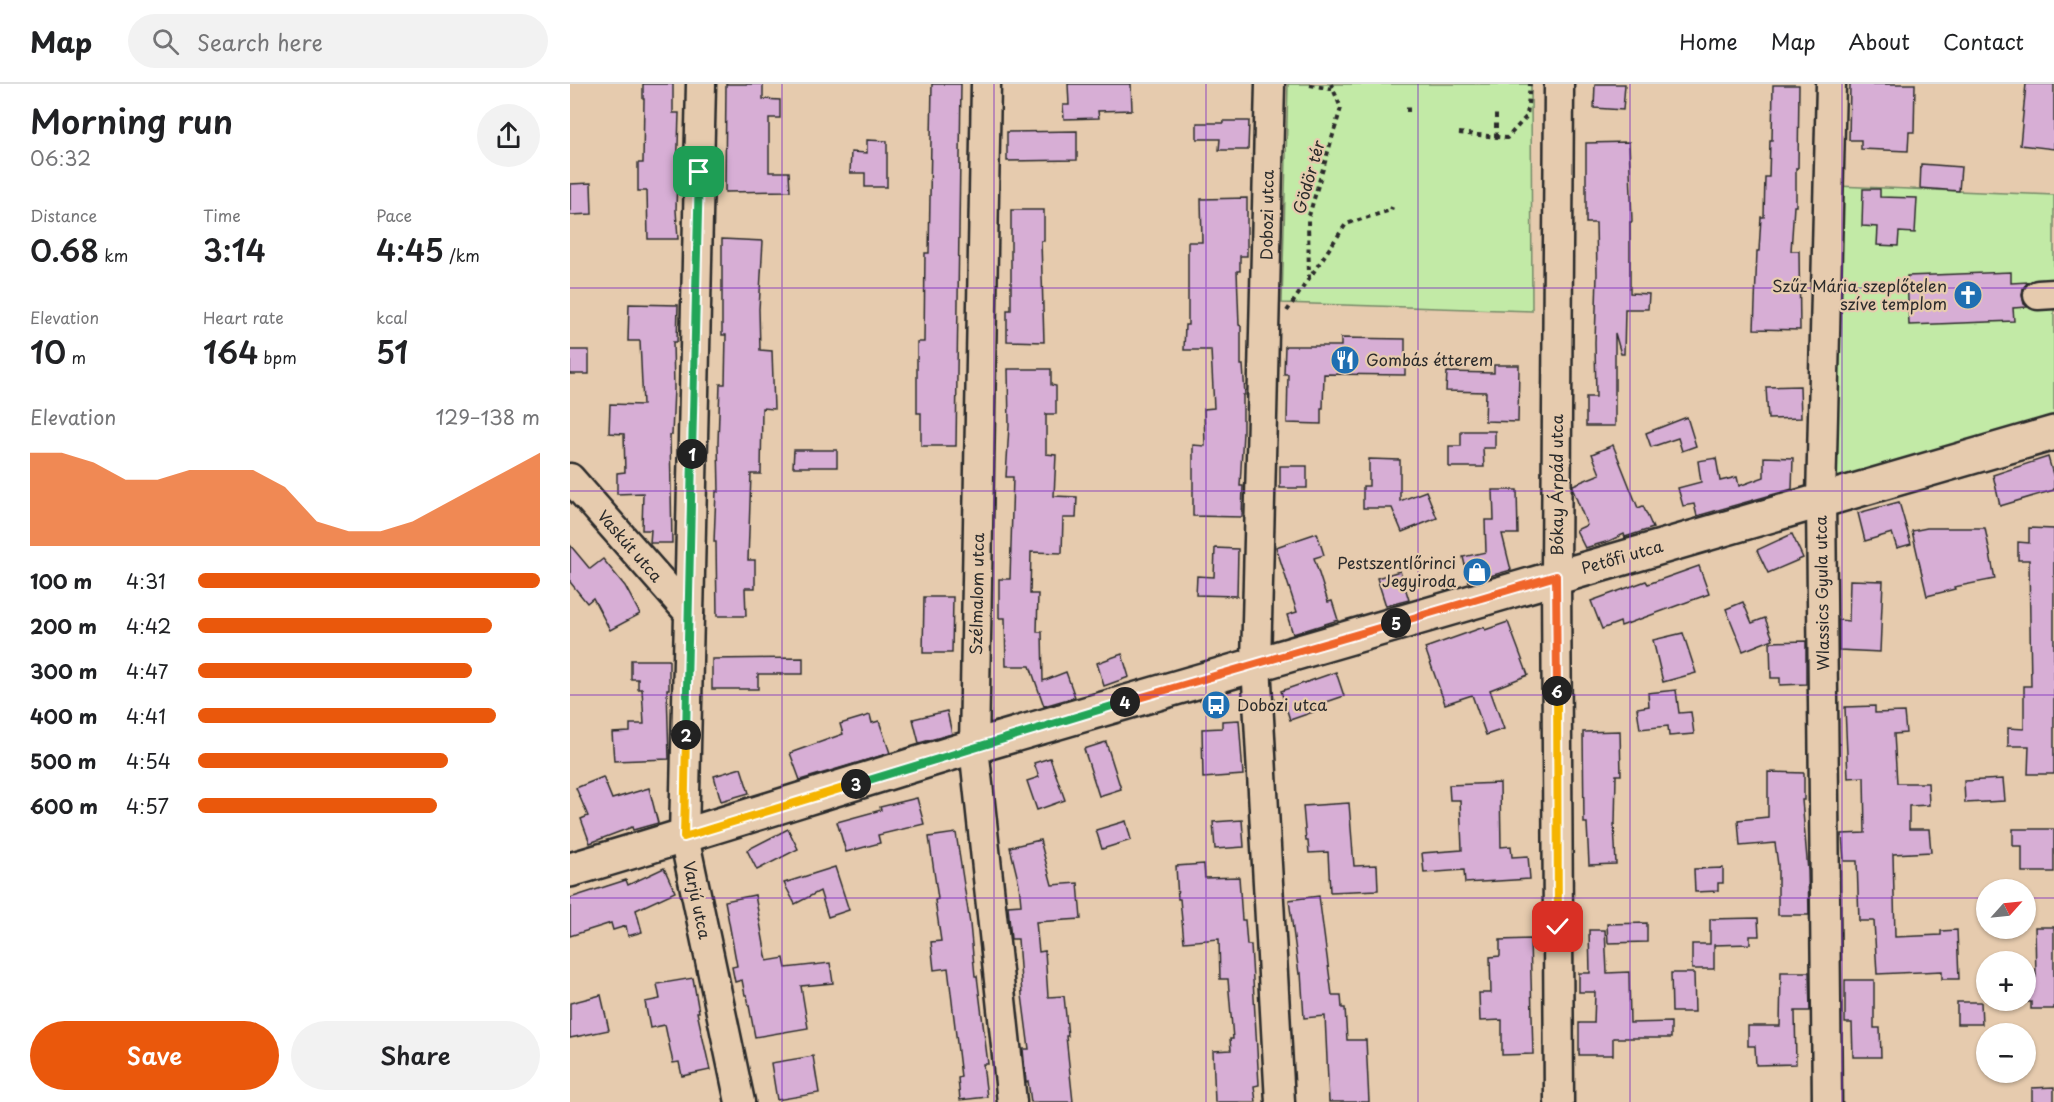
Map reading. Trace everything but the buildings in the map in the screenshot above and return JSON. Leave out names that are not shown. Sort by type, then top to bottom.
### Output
[{"type":"main road","name":"Petőfi utca","points":[[570,870],[974,747],[2054,433]]},
{"type":"street","name":"Varjú utca","points":[[701,84],[684,837],[740,1102]]},
{"type":"street","name":"Szélmalom utca","points":[[986,84],[974,747],[1012,1102]]},
{"type":"street","name":"Dobozi utca","points":[[1270,84],[1256,664],[1280,1102]]},
{"type":"street","name":"Bókay Árpád utca","points":[[1559,84],[1556,576],[1559,1102]]},
{"type":"street","name":"Wlassics Gyula utca","points":[[1827,1102],[1821,499],[1832,84]]},
{"type":"street","name":"Vaskút utca","points":[[570,478],[689,613]]},
{"type":"path","name":"Gödör tér","points":[[1309,279],[1308,219],[1341,108],[1331,84]]},
{"type":"path","points":[[1459,133],[1507,138],[1527,117],[1530,84]]},
{"type":"path","points":[[1310,85],[1333,89]]},
{"type":"path","points":[[1496,113],[1496,137]]},
{"type":"path","points":[[1282,319],[1346,224],[1391,210],[1392,207]]},
{"type":"green space","points":[[1288,84],[1531,84],[1532,311],[1282,303]]},
{"type":"green space","points":[[1837,186],[2054,195],[2054,417],[1836,481]]},
{"type":"place","name":"Szűz Mária szeplőtelen szíve templom","points":[[1968,295]]},
{"type":"place","name":"Gombás étterem","points":[[1345,360]]},
{"type":"place","name":"Pestszentlőrinci Jegyiroda","points":[[1477,572]]},
{"type":"place","name":"Dobozi utca","points":[[1216,705]]},
{"type":"route","points":[[699,172],[684,837],[974,747],[1556,576],[1558,927]]}]
